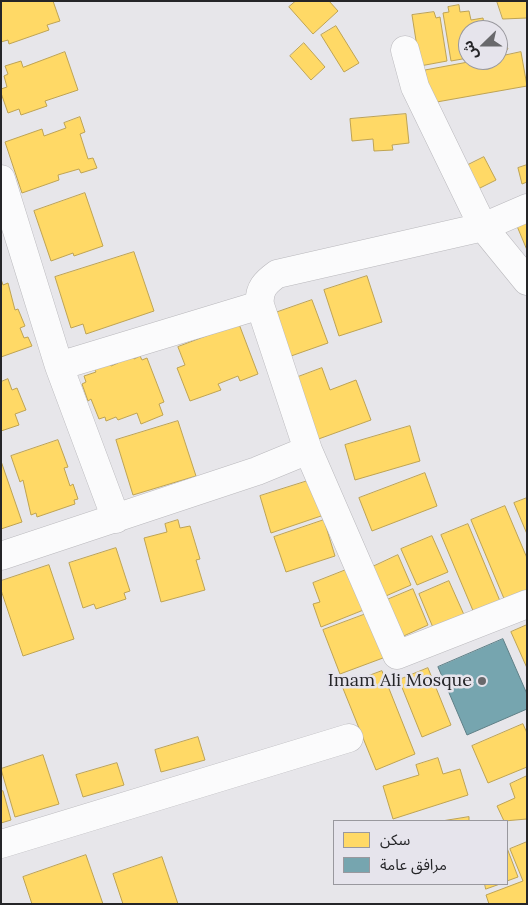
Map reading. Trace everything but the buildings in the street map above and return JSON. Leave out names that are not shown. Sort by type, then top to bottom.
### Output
[{"type":"street","points":[[405,50],[415,87],[483,227],[527,282]]},
{"type":"street","points":[[1,179],[59,366],[116,518]]},
{"type":"street","points":[[527,208],[483,227],[277,274],[264,283],[259,297],[308,450],[397,655],[527,604]]},
{"type":"street","points":[[59,366],[260,304]]},
{"type":"street","points":[[1,556],[257,471],[308,450]]},
{"type":"street","points":[[1,844],[349,738]]},
{"type":"place","name":"Imam Ali Mosque","points":[[482,681]]}]
